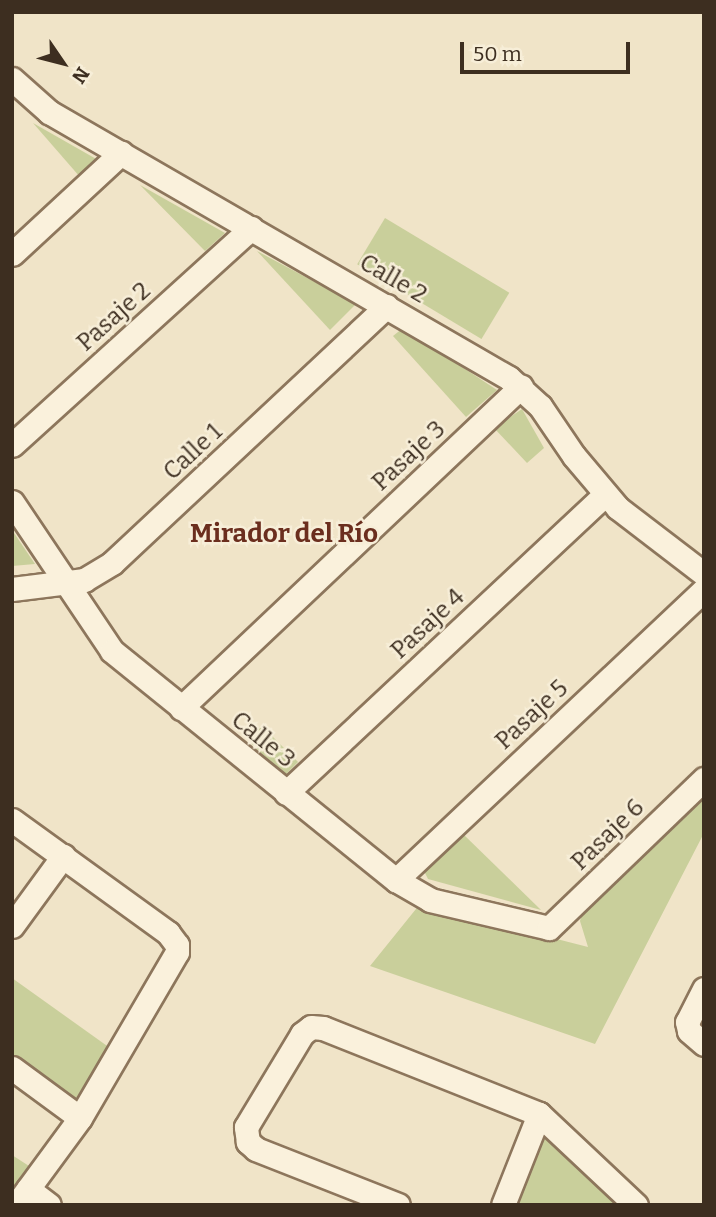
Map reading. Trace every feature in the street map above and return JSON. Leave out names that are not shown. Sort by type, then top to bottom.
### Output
[{"type":"street","name":"Calle 2","points":[[13,80],[49,112],[387,306],[521,387],[540,406],[605,494],[635,523],[704,574]]},
{"type":"street","points":[[12,254],[121,153]]},
{"type":"street","name":"Pasaje 2","points":[[12,445],[251,228]]},
{"type":"street","name":"Calle 1","points":[[12,589],[85,580],[125,551],[387,306]]},
{"type":"street","name":"Pasaje 3","points":[[181,708],[521,387]]},
{"type":"street","name":"Pasaje 4","points":[[286,793],[605,494]]},
{"type":"street","name":"Calle 3","points":[[12,502],[112,651],[286,793],[418,895],[442,904],[549,929]]},
{"type":"street","name":"Pasaje 5","points":[[396,880],[704,590]]},
{"type":"street","name":"Pasaje 6","points":[[549,929],[704,779]]},
{"type":"street","points":[[12,820],[169,933],[177,945],[175,958],[80,1118],[22,1197],[49,1205]]},
{"type":"street","points":[[12,926],[63,856]]},
{"type":"street","points":[[704,989],[687,1026],[704,1045]]},
{"type":"street","points":[[398,1205],[256,1149],[248,1142],[246,1127],[306,1030],[323,1027],[539,1114],[636,1205]]},
{"type":"street","points":[[12,1068],[80,1118]]},
{"type":"street","points":[[503,1205],[539,1114]]},
{"type":"green space","points":[[33,123],[98,160],[80,177]]},
{"type":"green space","points":[[140,185],[225,233],[205,251]]},
{"type":"green space","points":[[385,218],[509,293],[481,339],[357,264]]},
{"type":"green space","points":[[257,251],[356,304],[330,330]]},
{"type":"green space","points":[[403,328],[497,390],[466,417],[393,336]]},
{"type":"green space","points":[[522,409],[544,448],[527,463],[494,428]]},
{"type":"green space","points":[[12,530],[35,564],[12,566]]},
{"type":"green space","points":[[262,726],[298,762],[284,776],[248,740]]},
{"type":"green space","points":[[704,790],[704,833],[595,1044],[370,966],[420,904],[588,947],[580,921],[585,903]]},
{"type":"green space","points":[[462,833],[541,910],[428,879],[422,867]]},
{"type":"green space","points":[[12,978],[110,1048],[74,1101],[12,1057]]},
{"type":"green space","points":[[543,1125],[623,1205],[515,1205]]},
{"type":"green space","points":[[12,1155],[29,1166],[12,1188]]},
{"type":"district","name":"Mirador del Río","points":[[284,534]]}]
